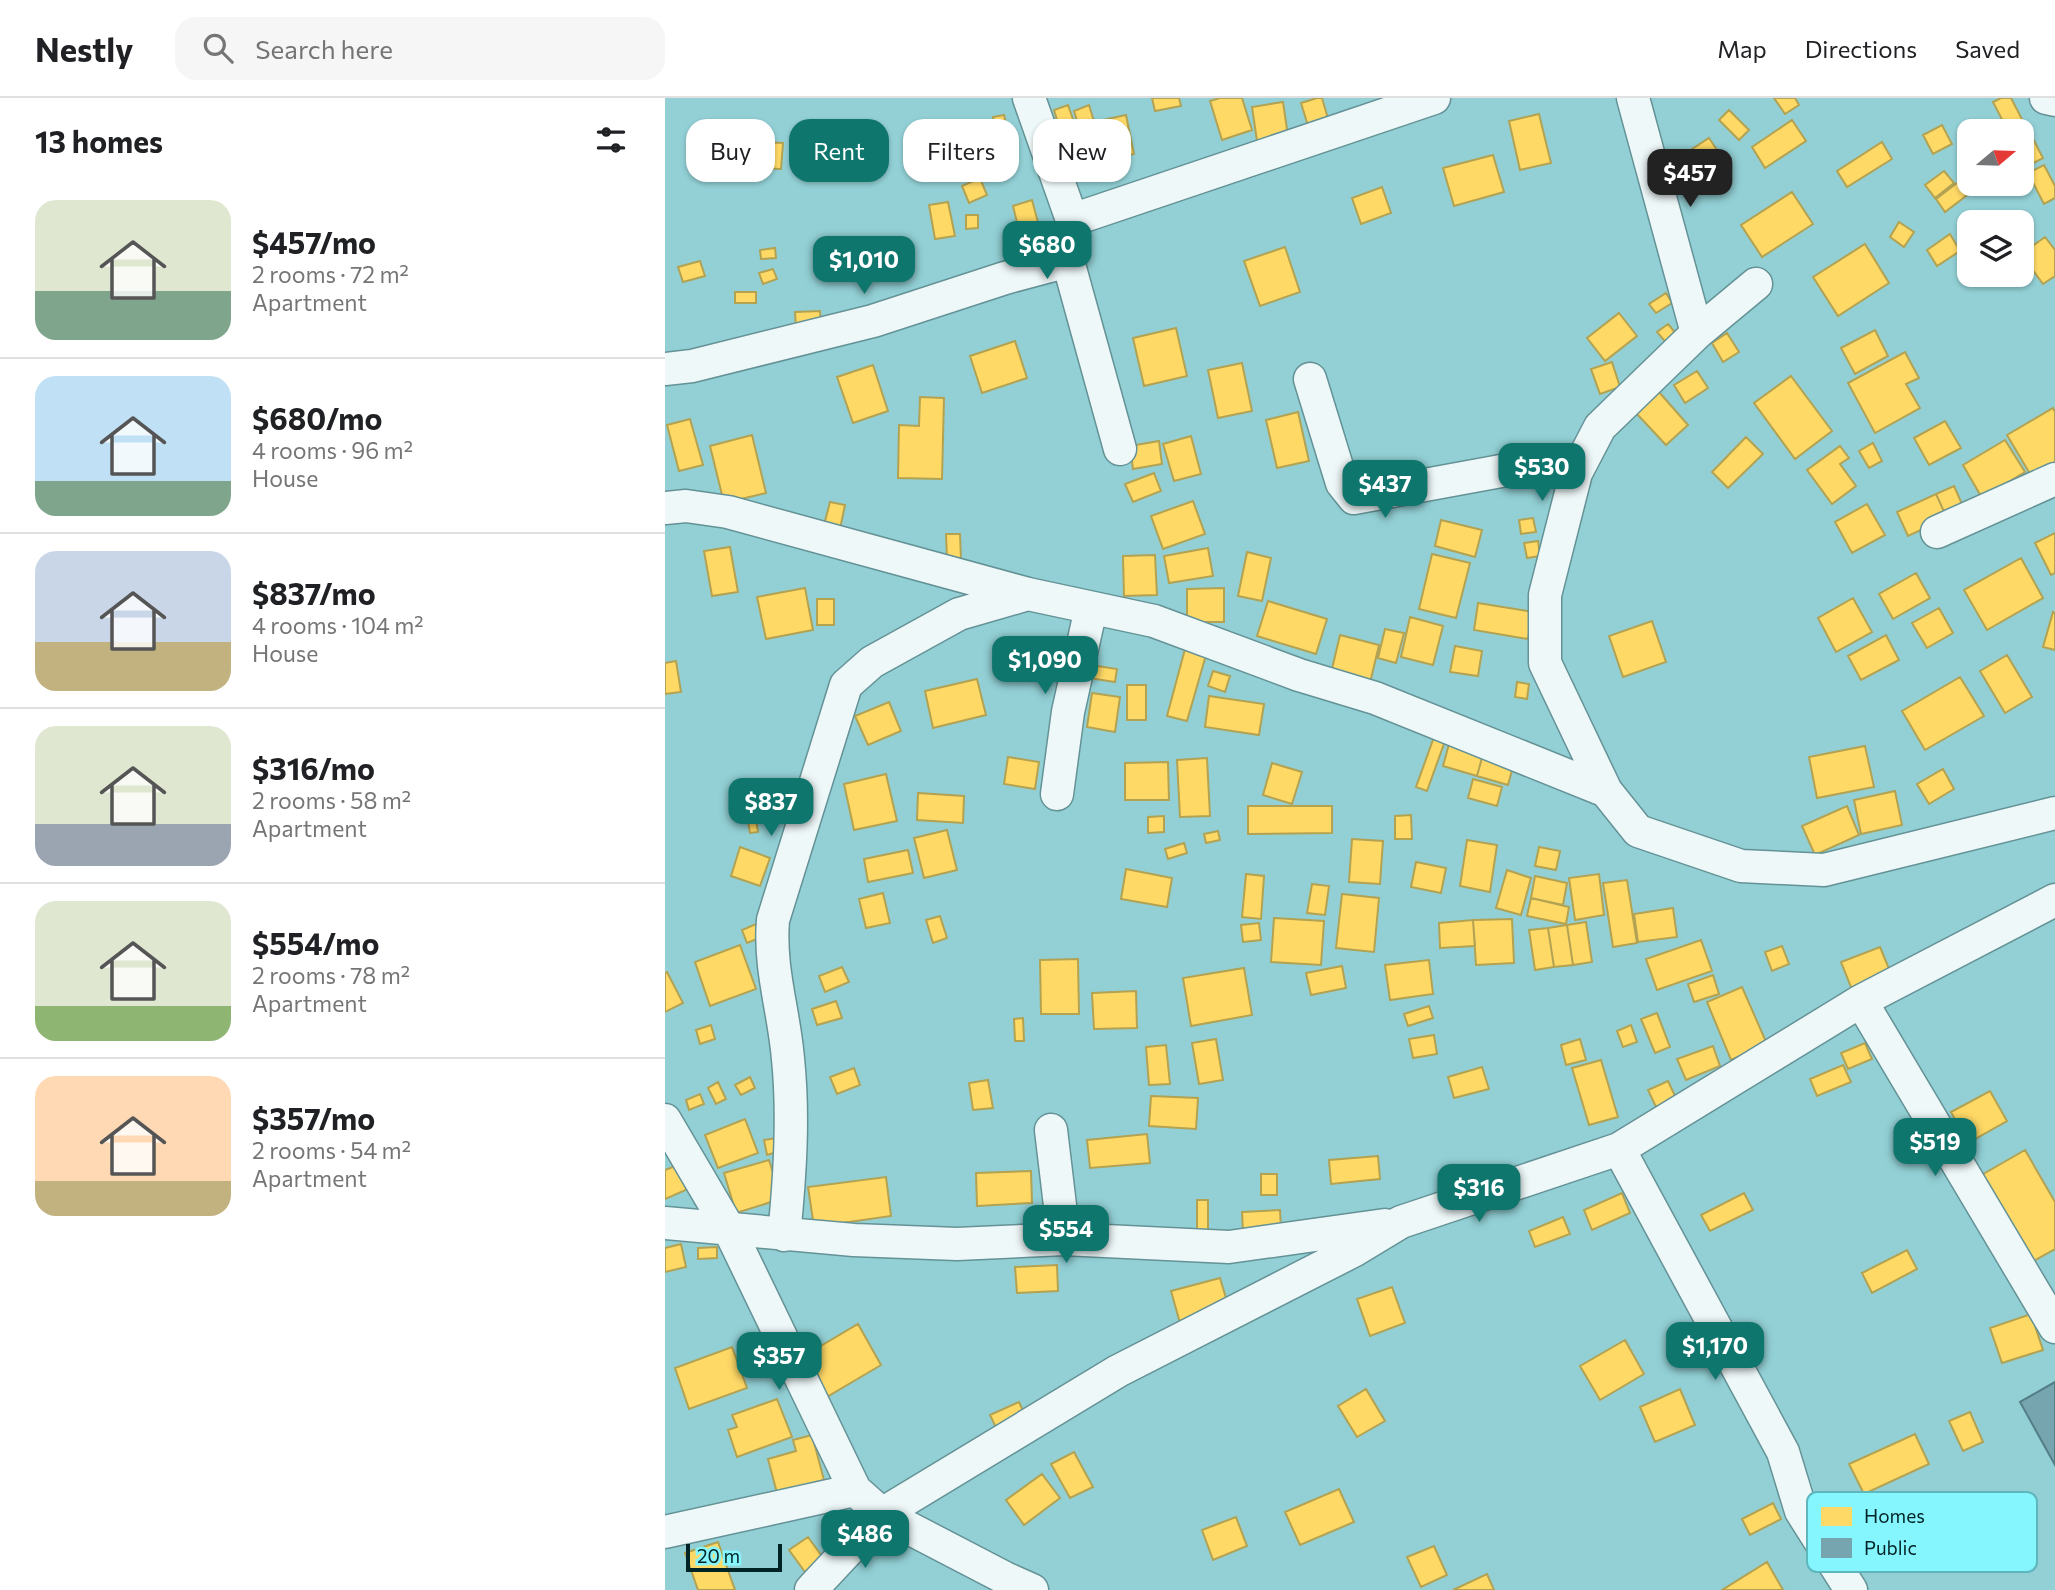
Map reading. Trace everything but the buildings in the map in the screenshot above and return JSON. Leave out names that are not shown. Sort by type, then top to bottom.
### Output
[{"type":"street","points":[[1029,98],[1072,220],[1069,261],[1120,449]]},
{"type":"street","points":[[1072,220],[1370,110],[1434,98]]},
{"type":"street","points":[[1633,98],[1697,333]]},
{"type":"street","points":[[2046,98],[2055,100]]},
{"type":"street","points":[[665,369],[692,366],[873,321],[1005,278],[1069,261]]},
{"type":"street","points":[[1756,284],[1697,333],[1600,427],[1576,473],[1545,595],[1545,663],[1606,792],[1637,831],[1741,866],[1824,870],[2055,813]]},
{"type":"street","points":[[1310,379],[1342,483],[1354,498],[1512,470],[1576,473]]},
{"type":"street","points":[[1937,532],[2055,479]]},
{"type":"street","points":[[665,508],[686,506],[728,512],[1028,594],[1154,621],[1299,675],[1375,698],[1606,792]]},
{"type":"street","points":[[784,1235],[791,1162],[788,1059],[771,949],[773,920],[846,685],[872,662],[959,614],[1028,594]]},
{"type":"street","points":[[1057,794],[1068,712],[1091,608]]},
{"type":"street","points":[[665,1223],[784,1235],[957,1244],[1063,1239],[1229,1247],[1401,1222],[1619,1149],[1861,1001],[2055,901]]},
{"type":"street","points":[[1861,1001],[2055,1327]]},
{"type":"street","points":[[665,1120],[729,1229],[855,1490],[882,1514],[1032,1590]]},
{"type":"street","points":[[1051,1130],[1063,1239]]},
{"type":"street","points":[[1619,1149],[1783,1452],[1801,1511],[1807,1520]]},
{"type":"street","points":[[811,1590],[882,1514],[1118,1371],[1353,1251],[1401,1222]]},
{"type":"street","points":[[665,1532],[855,1490]]},
{"type":"street","points":[[1840,1572],[1851,1590]]}]
